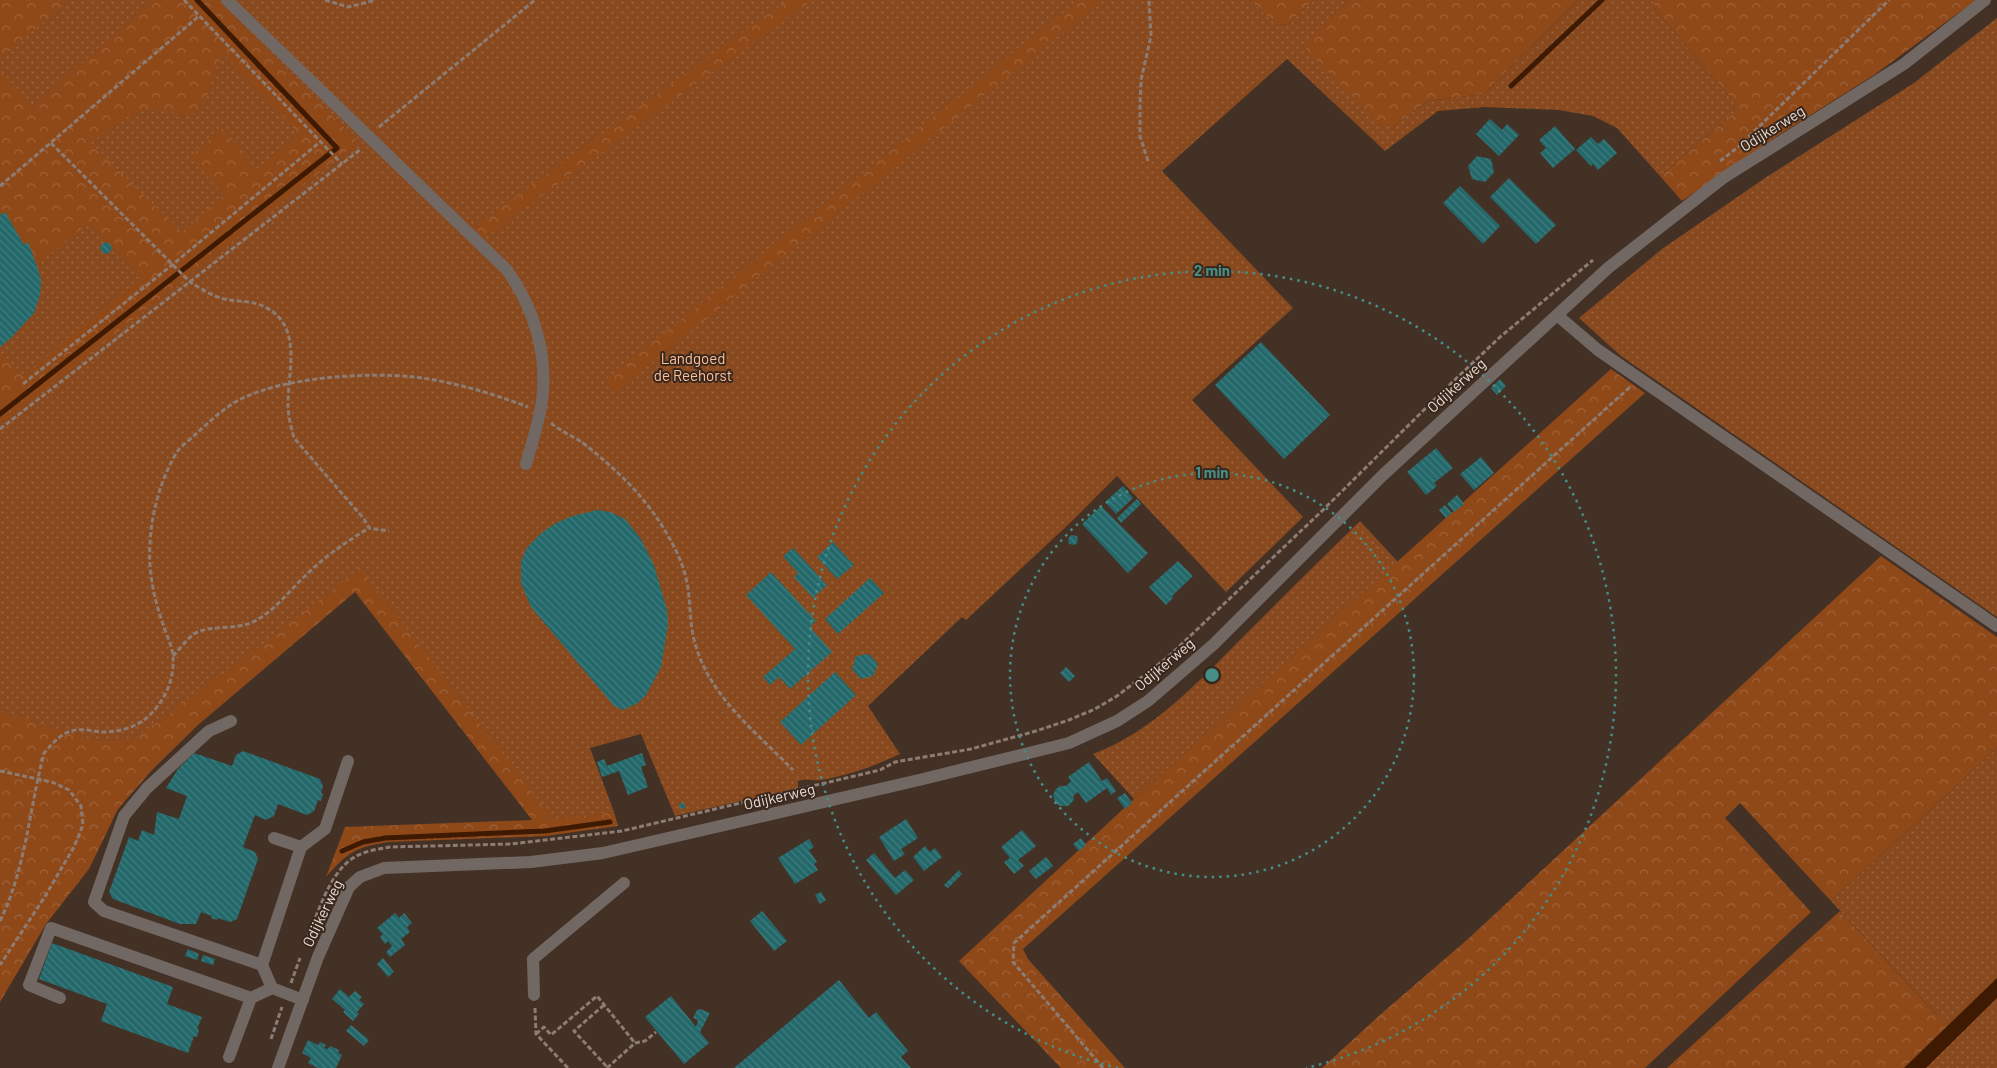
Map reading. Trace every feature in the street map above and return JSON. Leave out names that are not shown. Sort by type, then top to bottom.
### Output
[{"type":"street","points":[[227,0],[507,270],[516,283],[533,316],[538,336],[543,380],[540,412],[526,464]]},
{"type":"street","name":"Odijkerweg","points":[[278,1068],[318,957],[349,887],[360,877],[384,868],[531,862],[603,853],[919,780],[1069,743],[1117,721],[1148,700],[1214,644],[1383,475],[1608,268],[1723,178],[1904,64],[1985,0]]},
{"type":"street","points":[[1557,315],[1598,350],[1997,626]]},
{"type":"street","points":[[231,721],[209,731],[147,788],[124,816],[94,902],[104,911],[262,965]]},
{"type":"street","points":[[303,1000],[272,988],[262,965],[301,847],[325,829],[348,761]]},
{"type":"street","points":[[274,838],[301,847]]},
{"type":"street","points":[[534,994],[532,959],[624,883]]},
{"type":"street","points":[[60,998],[29,985],[52,928],[250,998],[272,988]]},
{"type":"street","points":[[229,1057],[250,998]]},
{"type":"path","points":[[184,0],[342,164]]},
{"type":"path","points":[[325,0],[348,7],[376,0]]},
{"type":"path","points":[[0,429],[372,140],[378,128],[535,0]]},
{"type":"path","points":[[1148,161],[1140,136],[1140,105],[1141,80],[1151,36],[1149,0]]},
{"type":"path","name":"Odijkerweg","points":[[1714,166],[1737,148],[1889,0]]},
{"type":"path","points":[[0,186],[199,16]]},
{"type":"path","points":[[23,384],[172,265],[320,142]]},
{"type":"path","points":[[52,143],[190,282],[206,292],[223,299],[252,302],[265,306],[275,313],[288,330],[291,361],[288,404],[294,438],[364,519],[369,528]]},
{"type":"path","name":"Odijkerweg","points":[[271,1040],[329,887],[341,869],[353,858],[371,850],[390,846],[511,844],[622,831],[880,770],[895,762],[912,758],[971,749],[1036,731],[1095,709],[1117,696],[1168,657],[1323,510],[1494,343],[1594,259]]},
{"type":"path","points":[[0,921],[10,900],[23,860],[44,753],[56,739],[71,731],[102,732],[136,726],[152,713],[163,698],[172,679],[173,656],[158,610],[150,564],[150,544],[155,509],[178,451],[218,414],[243,398],[268,389],[318,379],[353,375],[414,377],[474,388],[540,412],[554,426],[579,440],[618,472],[637,492],[657,518],[681,560],[687,582],[694,642],[712,684],[729,705],[793,770]]},
{"type":"path","points":[[1102,1068],[1013,962],[1014,943],[1640,378]]},
{"type":"path","points":[[173,656],[194,634],[213,628],[230,628],[257,621],[279,603],[320,561],[341,545],[369,528],[389,531]]},
{"type":"path","points":[[0,770],[52,782],[69,790],[81,806],[83,825],[74,847],[44,898],[0,965]]},
{"type":"path","points":[[534,994],[536,1034],[568,1068]]},
{"type":"path","points":[[536,1034],[544,1027],[551,1035],[597,996],[635,1043]]},
{"type":"path","points":[[604,1005],[574,1031],[607,1068],[635,1043],[645,1041],[656,1032]]},
{"type":"green space","name":"Landgoed de Reehorst","points":[[0,0],[1250,0],[1277,25],[1288,24],[1314,0],[1349,0],[1307,41],[1393,126],[1428,101],[1484,94],[1578,0],[1653,0],[1654,8],[1735,103],[1734,113],[1660,176],[1617,128],[1593,116],[1559,110],[1485,107],[1438,111],[1385,151],[1287,59],[1162,171],[1293,308],[1192,400],[1303,517],[1226,592],[1117,476],[1070,523],[966,620],[962,617],[868,706],[900,754],[841,776],[821,780],[798,781],[798,788],[675,816],[641,734],[590,748],[614,812],[553,820],[355,586],[195,723],[114,807],[0,990]]},
{"type":"green space","points":[[0,0],[69,0],[0,59]]},
{"type":"green space","points":[[154,0],[217,0],[358,142],[0,425],[0,353],[22,376],[142,277],[90,222],[0,294],[0,70],[33,106]],"holes":[[[224,54],[299,134],[257,169],[223,128],[190,157],[224,195],[182,232],[90,143],[120,121],[145,110],[159,109],[185,115],[195,112],[205,100],[216,67]]]},
{"type":"green space","points":[[787,0],[812,0],[484,238],[474,227]]},
{"type":"green space","points":[[1079,0],[1103,0],[615,392],[604,381]]},
{"type":"green space","points":[[1250,0],[1314,0],[1288,24],[1277,25]]},
{"type":"green space","points":[[1349,0],[1578,0],[1484,94],[1428,101],[1393,126],[1380,124],[1307,51],[1306,41]]},
{"type":"green space","points":[[1653,0],[1976,0],[1874,75],[1782,133],[1682,201],[1660,176],[1734,113],[1735,103],[1654,8]]},
{"type":"green space","points":[[1997,18],[1997,617],[1621,356],[1579,318],[1662,249],[1765,178],[1914,83]]},
{"type":"green space","points":[[1611,369],[1645,393],[1023,949],[1028,959],[1125,1068],[1061,1068],[959,961],[1134,799]]},
{"type":"green space","points":[[1360,521],[1398,562],[1134,799],[1093,754],[1136,732],[1193,687]]},
{"type":"green space","points":[[1881,556],[1997,637],[1997,748],[1831,901],[1740,803],[1725,818],[1811,912],[1645,1068],[1322,1068],[1468,939]]},
{"type":"green space","points":[[360,568],[553,819],[614,812],[618,826],[545,836],[389,842],[368,846],[353,852],[326,877],[345,827],[532,820],[355,592],[198,725],[153,769],[118,809],[89,869],[46,924],[0,1002],[0,711],[91,740],[111,741],[136,738],[271,638]]},
{"type":"green space","points":[[1997,748],[1997,1068],[1881,1068],[1937,1015],[1831,901]]},
{"type":"green space","points":[[1840,911],[1948,1027],[1904,1068],[1667,1068]]},
{"type":"shaded area","points":[[1997,978],[1997,998],[1926,1068],[1904,1068]]},
{"type":"building","points":[[1490,119],[1502,130],[1507,124],[1519,135],[1499,156],[1476,134]]},
{"type":"building","points":[[1555,126],[1575,149],[1553,168],[1540,153],[1546,148],[1539,140]]},
{"type":"building","points":[[1591,137],[1598,144],[1604,139],[1617,153],[1598,170],[1593,164],[1591,166],[1576,150]]},
{"type":"building","points":[[1477,156],[1491,159],[1494,172],[1485,182],[1472,179],[1468,166]]},
{"type":"building","points":[[1509,178],[1556,225],[1536,244],[1490,197]]},
{"type":"building","points":[[1460,186],[1500,226],[1483,244],[1443,203]]},
{"type":"building","points":[[5,212],[24,245],[28,242],[41,280],[40,295],[34,313],[0,347],[0,215]]},
{"type":"building","points":[[104,243],[108,243],[111,248],[110,252],[104,253],[101,250],[101,246]]},
{"type":"building","points":[[1261,342],[1330,415],[1284,459],[1215,385]]},
{"type":"building","points":[[1500,379],[1506,386],[1497,395],[1491,388]]},
{"type":"building","points":[[1436,448],[1453,468],[1434,483],[1437,486],[1426,495],[1407,472]]},
{"type":"building","points":[[1481,457],[1494,473],[1474,490],[1460,474]]},
{"type":"building","points":[[1123,486],[1133,498],[1116,514],[1105,502]]},
{"type":"building","points":[[1457,495],[1464,504],[1454,512],[1447,504]]},
{"type":"building","points":[[1137,499],[1141,504],[1121,523],[1117,518]]},
{"type":"building","points":[[1445,505],[1452,513],[1446,518],[1439,510]]},
{"type":"building","points":[[1101,506],[1148,553],[1128,573],[1082,524]]},
{"type":"building","points":[[597,510],[610,512],[625,519],[641,539],[654,565],[667,610],[668,624],[661,667],[646,695],[638,703],[623,710],[614,706],[531,607],[521,583],[521,562],[526,549],[540,534],[556,523],[573,516]]},
{"type":"building","points":[[1071,535],[1077,536],[1078,541],[1075,545],[1069,544],[1068,539]]},
{"type":"building","points":[[833,542],[854,565],[837,579],[817,557]]},
{"type":"building","points":[[793,548],[827,585],[813,598],[794,577],[798,573],[783,556]]},
{"type":"building","points":[[1178,561],[1193,576],[1172,596],[1173,598],[1166,605],[1149,587]]},
{"type":"building","points":[[771,572],[816,621],[810,627],[832,652],[790,689],[779,677],[770,685],[763,677],[795,649],[746,595]]},
{"type":"building","points":[[870,578],[884,593],[838,634],[825,619]]},
{"type":"building","points":[[869,654],[878,664],[873,676],[861,679],[852,669],[856,656]]},
{"type":"building","points":[[1066,667],[1075,676],[1069,682],[1060,673]]},
{"type":"building","points":[[835,672],[856,695],[801,745],[780,722]]},
{"type":"building","points":[[243,751],[320,779],[323,786],[321,793],[323,794],[321,801],[318,800],[314,811],[307,815],[278,804],[274,816],[266,820],[255,815],[243,847],[255,852],[258,859],[237,919],[230,922],[218,918],[217,920],[201,912],[196,924],[180,924],[113,899],[109,892],[129,837],[138,841],[142,830],[154,835],[157,812],[179,819],[187,796],[166,788],[178,769],[194,753],[232,766],[236,755]]},
{"type":"building","points":[[642,753],[646,765],[641,767],[648,787],[628,795],[619,771],[602,777],[597,762],[604,759],[607,766]]},
{"type":"building","points":[[1089,762],[1102,781],[1107,778],[1116,791],[1111,795],[1107,788],[1086,803],[1078,792],[1073,796],[1074,800],[1068,806],[1056,804],[1053,795],[1056,789],[1060,786],[1066,786],[1071,781],[1068,777]]},
{"type":"building","points":[[1125,793],[1132,803],[1125,809],[1117,798]]},
{"type":"building","points":[[684,802],[685,808],[680,809],[679,804]]},
{"type":"building","points":[[906,819],[918,838],[901,849],[905,854],[894,861],[879,837]]},
{"type":"building","points":[[1022,830],[1036,846],[1018,860],[1024,866],[1014,874],[1004,862],[1010,858],[1001,847]]},
{"type":"building","points":[[1081,838],[1086,845],[1079,851],[1073,844]]},
{"type":"building","points":[[809,839],[814,847],[809,850],[817,862],[814,864],[818,870],[795,884],[778,858]]},
{"type":"building","points":[[925,846],[930,852],[935,848],[942,857],[924,871],[913,857]]},
{"type":"building","points":[[874,853],[895,878],[905,870],[914,880],[896,895],[866,860]]},
{"type":"building","points":[[1046,857],[1053,866],[1036,879],[1029,871]]},
{"type":"building","points":[[959,870],[962,874],[948,888],[944,885]]},
{"type":"building","points":[[821,892],[826,900],[820,904],[815,895]]},
{"type":"building","points":[[762,911],[787,941],[774,951],[750,921]]},
{"type":"building","points":[[395,913],[399,918],[404,913],[412,923],[407,927],[410,932],[401,939],[405,945],[390,957],[386,952],[392,946],[388,941],[385,944],[380,937],[383,934],[377,928]]},
{"type":"building","points":[[52,943],[173,987],[167,1004],[202,1017],[197,1029],[199,1030],[197,1037],[194,1036],[188,1053],[101,1021],[107,1004],[39,979]]},
{"type":"building","points":[[188,949],[199,954],[197,960],[185,956]]},
{"type":"building","points":[[203,955],[215,959],[213,965],[201,961]]},
{"type":"building","points":[[383,958],[394,972],[388,977],[377,964]]},
{"type":"building","points":[[839,980],[869,1018],[876,1012],[908,1051],[901,1057],[911,1068],[734,1068]]},
{"type":"building","points":[[340,989],[349,997],[355,991],[362,997],[359,1000],[364,1004],[357,1012],[359,1014],[353,1021],[343,1012],[345,1010],[332,999]]},
{"type":"building","points":[[671,996],[696,1027],[698,1020],[693,1018],[697,1010],[700,1009],[710,1013],[700,1032],[709,1043],[684,1064],[645,1017]]},
{"type":"building","points":[[351,1025],[369,1040],[364,1046],[346,1031]]},
{"type":"building","points":[[308,1040],[318,1045],[320,1042],[326,1045],[324,1048],[328,1049],[330,1046],[339,1050],[338,1053],[342,1055],[336,1068],[318,1068],[308,1063],[311,1058],[302,1053]]},
{"type":"waterway","points":[[0,414],[337,148],[197,0]]},
{"type":"waterway","points":[[1511,86],[1602,0]]},
{"type":"waterway","points":[[342,851],[363,842],[385,838],[545,831],[610,822]]}]
